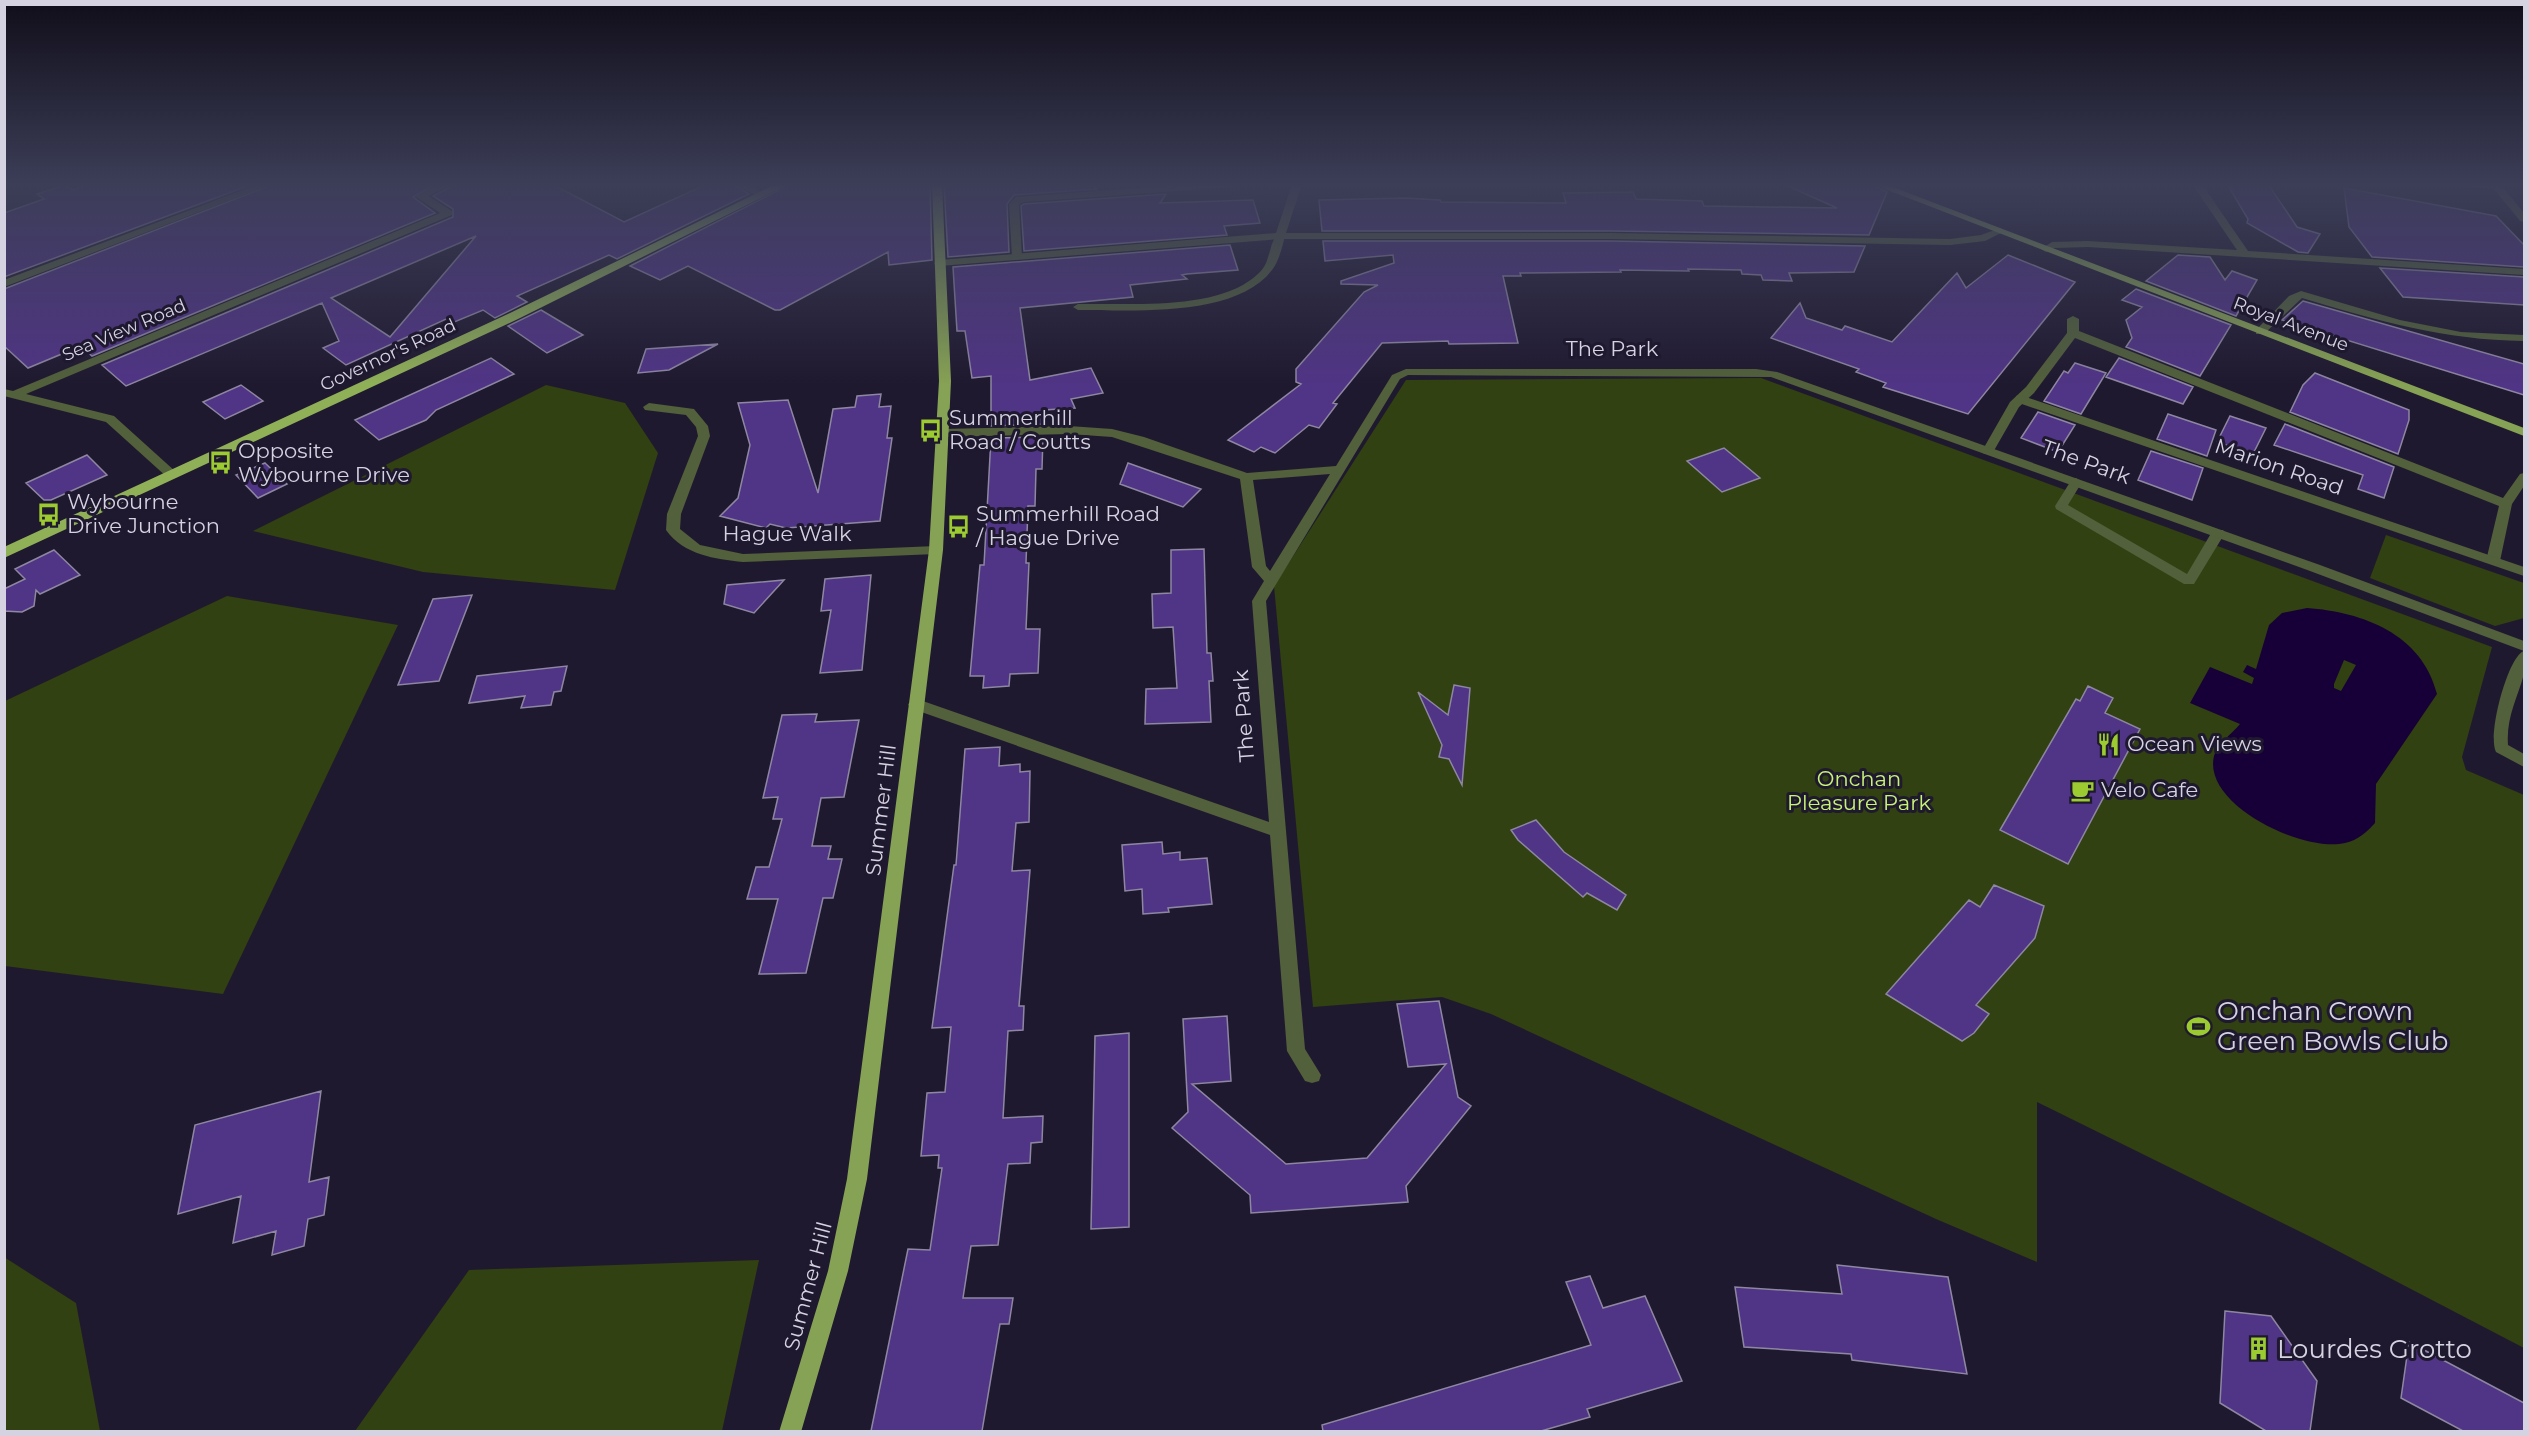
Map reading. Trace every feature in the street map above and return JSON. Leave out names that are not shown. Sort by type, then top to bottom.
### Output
[{"type":"highway","name":"Governor's Road","points":[[4,553],[514,316],[647,251]]},
{"type":"main road","name":"Summer Hill","points":[[790,1431],[838,1270],[857,1179],[936,550],[945,381],[939,251]]},
{"type":"main road","name":"Royal Avenue","points":[[2051,251],[2524,432]]},
{"type":"street","points":[[4,284],[91,251]]},
{"type":"street","name":"Sea View Road","points":[[10,393],[356,251]]},
{"type":"street","points":[[1017,251],[1017,257]]},
{"type":"street","points":[[939,262],[1092,251]]},
{"type":"street","points":[[1078,307],[1176,304],[1212,300],[1233,294],[1266,272],[1274,251]]},
{"type":"street","points":[[2188,251],[2524,272]]},
{"type":"street","points":[[2242,251],[2245,255]]},
{"type":"street","points":[[2260,332],[2292,298],[2301,294],[2409,325],[2461,335],[2524,338]]},
{"type":"street","points":[[1988,451],[2014,405],[2073,333],[2073,319]]},
{"type":"street","points":[[2073,333],[2506,504]]},
{"type":"street","name":"The Park","points":[[1312,1075],[1296,1051],[1259,601],[1270,579],[1341,469],[1396,376],[1406,372],[1756,372],[1786,378],[2524,646]]},
{"type":"street","points":[[10,393],[110,419],[172,475]]},
{"type":"street","name":"Marion Road","points":[[2020,399],[2524,572]]},
{"type":"street","name":"Hague Walk","points":[[649,407],[690,412],[702,426],[704,436],[674,514],[673,530],[683,543],[717,555],[743,558],[936,550]]},
{"type":"street","points":[[943,433],[1069,430],[1112,433],[1140,440],[1246,477],[1341,469]]},
{"type":"street","points":[[1246,477],[1258,567],[1270,579]]},
{"type":"street","points":[[2493,561],[2506,504],[2524,477]]},
{"type":"street","points":[[2076,482],[2061,506],[2189,581],[2218,533]]},
{"type":"street","points":[[2524,656],[2501,716],[2499,731],[2501,748],[2524,761]]},
{"type":"street","points":[[915,704],[1277,831]]},
{"type":"green space","name":"Onchan Pleasure Park","points":[[1761,378],[2492,647],[2462,757],[2466,770],[2524,795],[2524,1348],[2315,1239],[2037,1102],[2037,1262],[1936,1219],[1491,1014],[1442,997],[1313,1007],[1274,586],[1406,380]]},
{"type":"green space","points":[[546,385],[625,403],[658,453],[615,590],[423,572],[253,531]]},
{"type":"green space","points":[[2386,535],[2524,583],[2524,618],[2495,626],[2370,578]]},
{"type":"green space","points":[[227,596],[398,625],[223,994],[5,966],[5,701]]},
{"type":"green space","points":[[4,1257],[76,1303],[100,1431],[5,1431]]},
{"type":"green space","points":[[759,1260],[722,1431],[355,1431],[469,1270]]},
{"type":"shaded area","points":[[2307,608],[2328,610],[2369,621],[2387,630],[2404,641],[2418,656],[2429,673],[2437,694],[2376,784],[2375,823],[2362,835],[2345,843],[2327,844],[2306,841],[2282,833],[2239,808],[2224,792],[2215,774],[2214,756],[2221,743],[2240,724],[2190,703],[2210,667],[2252,684],[2254,678],[2243,672],[2247,665],[2256,669],[2269,625],[2282,613]],"holes":[[[2344,660],[2356,665],[2341,691],[2334,688]]]},
{"type":"building","points":[[4,251],[74,251],[4,277]]},
{"type":"building","points":[[102,251],[344,251],[92,356],[81,346],[28,368],[4,346],[4,289]]},
{"type":"building","points":[[372,251],[441,251],[331,298],[390,337],[463,251],[633,251],[617,259],[609,255],[517,296],[527,302],[495,318],[483,310],[452,323],[446,319],[346,365],[323,348],[339,341],[322,303],[126,386],[102,365]]},
{"type":"building","points":[[659,251],[932,251],[932,260],[889,265],[888,252],[780,310],[775,310],[688,266],[660,280],[630,266]]},
{"type":"building","points":[[948,251],[1009,251],[1009,252],[948,257]]},
{"type":"building","points":[[1154,251],[1232,251],[1238,270],[1187,274],[1182,275],[1187,279],[1130,285],[1133,297],[1020,308],[1030,380],[1091,368],[1103,393],[1071,399],[1075,408],[1044,410],[1043,424],[991,426],[991,376],[972,378],[965,331],[957,331],[953,267]]},
{"type":"building","points":[[1324,251],[1863,251],[1854,272],[1789,273],[1792,281],[1763,280],[1761,275],[1742,274],[1741,270],[1688,269],[1689,271],[1620,270],[1621,272],[1520,273],[1521,276],[1503,276],[1518,343],[1449,344],[1448,341],[1382,343],[1333,403],[1337,404],[1319,428],[1309,425],[1275,453],[1261,447],[1254,452],[1228,440],[1301,384],[1296,382],[1296,369],[1364,292],[1378,285],[1341,284],[1341,281],[1394,263],[1393,255],[1325,261]]},
{"type":"building","points":[[2367,251],[2524,251],[2524,267],[2372,257]]},
{"type":"building","points":[[2008,255],[2075,282],[1968,414],[1883,387],[1886,383],[1856,372],[1859,369],[1771,338],[1800,303],[1806,318],[1842,330],[1845,326],[1892,342],[1957,273],[1966,288]]},
{"type":"building","points":[[2178,255],[2210,257],[2225,280],[2232,271],[2257,280],[2236,316],[2146,281]]},
{"type":"building","points":[[2380,268],[2524,277],[2524,305],[2403,297]]},
{"type":"building","points":[[2136,289],[2231,325],[2200,376],[2126,347],[2132,338],[2126,320],[2142,307],[2122,300]]},
{"type":"building","points":[[2303,301],[2524,364],[2524,395],[2282,320]]},
{"type":"building","points":[[541,310],[583,335],[547,353],[508,326]]},
{"type":"building","points":[[718,344],[669,370],[638,373],[646,349]]},
{"type":"building","points":[[491,358],[514,374],[436,410],[426,420],[379,440],[355,420]]},
{"type":"building","points":[[2119,358],[2193,387],[2183,404],[2106,377]]},
{"type":"building","points":[[2075,363],[2106,373],[2081,414],[2044,401],[2064,371],[2068,373]]},
{"type":"building","points":[[2315,373],[2409,410],[2409,420],[2398,454],[2290,412],[2303,385]]},
{"type":"building","points":[[241,385],[263,401],[225,419],[203,402]]},
{"type":"building","points":[[881,394],[879,407],[891,406],[887,438],[892,438],[880,521],[786,528],[770,524],[766,528],[720,516],[738,498],[750,445],[738,403],[788,400],[818,493],[833,409],[855,407],[857,396]]},
{"type":"building","points":[[2038,412],[2075,425],[2058,452],[2021,438]]},
{"type":"building","points":[[2168,414],[2216,430],[2207,456],[2157,439]]},
{"type":"building","points":[[2230,416],[2266,428],[2253,454],[2217,442]]},
{"type":"building","points":[[2285,424],[2394,467],[2384,498],[2358,489],[2363,475],[2274,445]]},
{"type":"building","points":[[1043,437],[1042,469],[1036,469],[1035,506],[1028,506],[1026,563],[1029,563],[1026,629],[1040,629],[1038,673],[1010,674],[1009,686],[983,688],[984,676],[970,676],[980,565],[984,565],[991,438]]},
{"type":"building","points":[[1724,448],[1760,478],[1722,492],[1687,461]]},
{"type":"building","points":[[2151,451],[2203,468],[2192,500],[2138,480]]},
{"type":"building","points":[[87,455],[107,475],[51,500],[44,500],[26,483]]},
{"type":"building","points":[[265,463],[287,484],[258,498],[236,475]]},
{"type":"building","points":[[1128,463],[1201,489],[1183,507],[1120,484]]},
{"type":"building","points":[[1204,549],[1207,653],[1211,653],[1213,681],[1209,681],[1211,722],[1145,724],[1146,689],[1177,688],[1173,627],[1153,628],[1152,594],[1171,593],[1171,550]]},
{"type":"building","points":[[54,550],[80,575],[40,594],[36,590],[34,606],[22,612],[4,611],[4,589],[25,579],[15,569]]},
{"type":"building","points":[[871,575],[862,670],[820,673],[831,610],[821,611],[825,579]]},
{"type":"building","points":[[784,580],[754,613],[724,604],[727,585]]},
{"type":"building","points":[[472,595],[439,681],[398,685],[433,599]]},
{"type":"building","points":[[567,666],[561,691],[554,692],[551,705],[521,708],[525,696],[469,703],[477,676]]},
{"type":"building","points":[[1454,685],[1470,688],[1462,785],[1449,759],[1439,757],[1442,745],[1418,692],[1448,715]]},
{"type":"building","points":[[2088,686],[2113,698],[2105,713],[2140,729],[2068,864],[2000,830],[2076,699],[2080,701]]},
{"type":"building","points":[[817,714],[815,722],[859,720],[844,797],[821,798],[812,846],[831,846],[828,859],[842,859],[833,898],[823,898],[806,973],[759,974],[778,899],[747,899],[756,867],[769,867],[782,819],[773,819],[778,797],[763,798],[782,715]]},
{"type":"building","points":[[1000,747],[999,766],[1020,764],[1020,772],[1030,771],[1029,822],[1016,823],[1012,871],[1030,870],[1019,1006],[1024,1006],[1023,1030],[1008,1031],[1003,1118],[1043,1116],[1042,1142],[1031,1143],[1030,1163],[1008,1164],[998,1245],[971,1246],[963,1298],[1013,1298],[1009,1324],[1000,1324],[982,1431],[871,1431],[908,1249],[930,1250],[942,1168],[938,1168],[939,1155],[921,1156],[927,1093],[945,1092],[951,1027],[932,1028],[954,865],[956,865],[965,749]]},
{"type":"building","points":[[1536,820],[1564,852],[1626,895],[1617,910],[1587,893],[1583,897],[1518,840],[1511,830]]},
{"type":"building","points":[[1162,842],[1163,854],[1180,852],[1180,860],[1207,858],[1212,904],[1168,908],[1169,912],[1143,914],[1142,889],[1125,891],[1122,845]]},
{"type":"building","points":[[1994,885],[2044,906],[2035,938],[1976,1005],[1989,1014],[1974,1033],[1962,1041],[1886,994],[1969,900],[1980,907]]},
{"type":"building","points":[[1439,1001],[1458,1097],[1471,1106],[1406,1186],[1408,1202],[1251,1213],[1250,1195],[1172,1128],[1188,1112],[1183,1019],[1227,1016],[1231,1081],[1192,1084],[1286,1164],[1367,1158],[1446,1064],[1408,1067],[1397,1004]]},
{"type":"building","points":[[1129,1033],[1129,1227],[1091,1229],[1095,1036]]},
{"type":"building","points":[[321,1091],[309,1182],[329,1177],[324,1215],[308,1219],[304,1246],[272,1255],[276,1231],[233,1243],[241,1196],[178,1214],[195,1125]]},
{"type":"building","points":[[1837,1265],[1948,1277],[1967,1374],[1852,1360],[1851,1354],[1744,1347],[1735,1287],[1842,1294]]},
{"type":"building","points":[[1590,1276],[1603,1308],[1645,1296],[1682,1381],[1587,1409],[1590,1417],[1541,1431],[1323,1431],[1322,1425],[1591,1345],[1566,1282]]},
{"type":"building","name":"Lourdes Grotto","points":[[2225,1311],[2271,1316],[2317,1381],[2310,1431],[2266,1431],[2220,1403]]},
{"type":"building","points":[[2409,1342],[2524,1403],[2524,1431],[2463,1431],[2401,1398]]},
{"type":"place","name":"Summerhill Road / Coutts","points":[[931,430]]},
{"type":"place","name":"Opposite Wybourne Drive","points":[[220,463]]},
{"type":"place","name":"Wybourne Drive Junction","points":[[49,514]]},
{"type":"place","name":"Summerhill Road / Hague Drive","points":[[958,526]]},
{"type":"place","name":"Ocean Views","points":[[2109,744]]},
{"type":"place","name":"Velo Cafe","points":[[2083,790]]},
{"type":"place","name":"Onchan Crown Green Bowls Club","points":[[2199,1026]]},
{"type":"place","name":"Lourdes Grotto","points":[[2259,1349]]}]
